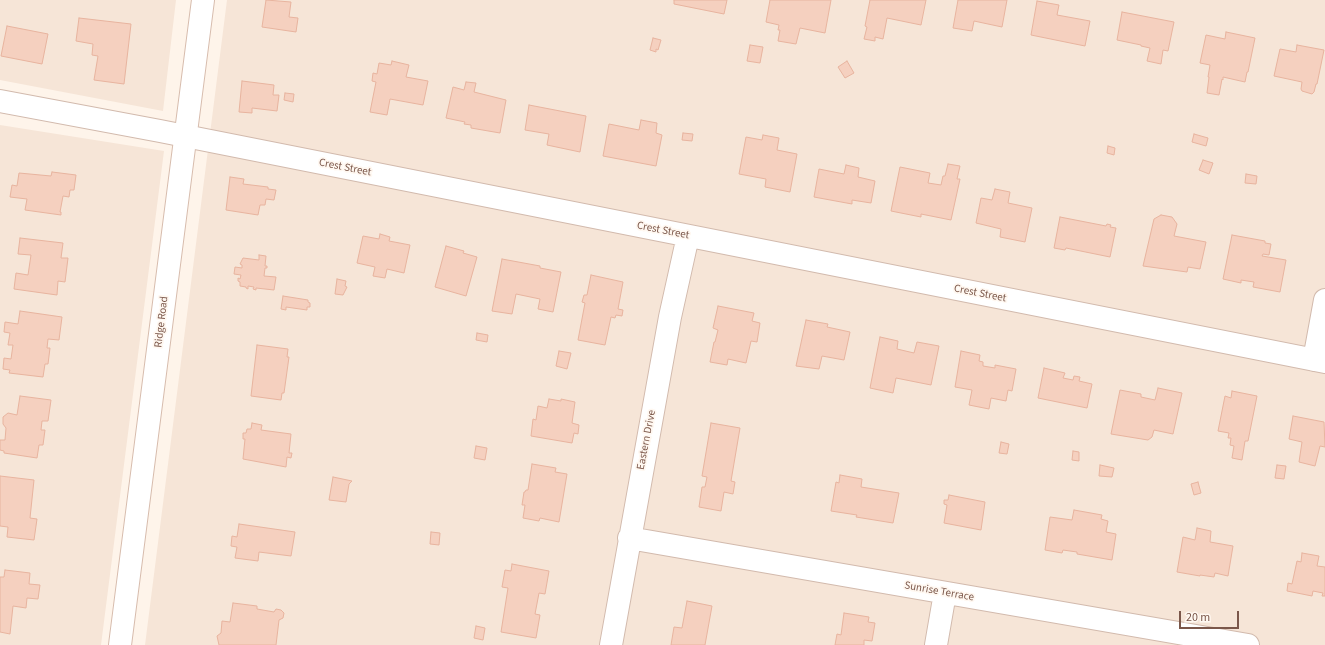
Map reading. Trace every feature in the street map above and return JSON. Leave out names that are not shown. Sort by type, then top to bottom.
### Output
[{"type":"street","name":"Ridge Road","points":[[120,645],[203,0]]},
{"type":"street","name":"Crest Street","points":[[0,101],[185,136],[1319,361]]},
{"type":"street","name":"Eastern Drive","points":[[611,645],[629,538],[670,317],[688,236]]},
{"type":"street","points":[[1319,361],[1325,300]]},
{"type":"street","name":"Sunrise Terrace","points":[[629,538],[1248,645]]},
{"type":"street","points":[[936,645],[945,593]]},
{"type":"shaded area","points":[[0,0],[176,0],[163,111],[0,80]]},
{"type":"shaded area","points":[[227,0],[1325,0],[1325,645],[145,645]]},
{"type":"shaded area","points":[[0,125],[164,151],[101,645],[0,645]]},
{"type":"building","points":[[266,0],[291,2],[289,17],[298,18],[296,32],[262,27]]},
{"type":"building","points":[[674,0],[727,0],[724,14],[674,4]]},
{"type":"building","points":[[770,0],[831,0],[825,33],[800,28],[796,44],[778,41],[780,30],[778,30],[779,25],[766,22]]},
{"type":"building","points":[[870,0],[926,0],[921,25],[887,18],[883,39],[875,37],[875,41],[864,39]]},
{"type":"building","points":[[958,0],[1007,0],[1002,27],[974,21],[972,31],[953,28]]},
{"type":"building","points":[[1037,1],[1059,5],[1057,15],[1090,21],[1085,46],[1031,35]]},
{"type":"building","points":[[1122,12],[1174,22],[1168,51],[1163,50],[1161,64],[1147,61],[1150,48],[1117,40]]},
{"type":"building","points":[[79,18],[131,24],[124,84],[94,80],[98,56],[92,55],[93,44],[76,41]]},
{"type":"building","points":[[7,26],[48,34],[42,64],[1,56]]},
{"type":"building","points":[[1226,32],[1255,38],[1245,82],[1223,77],[1219,95],[1207,93],[1210,65],[1200,63],[1206,35],[1225,39]]},
{"type":"building","points":[[653,38],[661,40],[656,52],[650,50]]},
{"type":"building","points":[[750,45],[763,47],[760,63],[747,61]]},
{"type":"building","points":[[1297,45],[1324,50],[1317,84],[1312,94],[1302,91],[1302,82],[1274,76],[1280,49],[1296,52]]},
{"type":"building","points":[[392,61],[409,65],[406,77],[428,81],[423,105],[390,99],[387,115],[370,112],[376,82],[372,81],[373,73],[377,74],[379,63],[391,65]]},
{"type":"building","points":[[847,61],[854,73],[845,78],[838,67]]},
{"type":"building","points":[[242,81],[274,85],[273,95],[279,95],[277,111],[252,108],[252,113],[239,112]]},
{"type":"building","points":[[466,82],[476,83],[474,92],[506,100],[500,133],[471,128],[471,125],[464,124],[465,122],[446,118],[453,87],[464,90]]},
{"type":"building","points":[[285,93],[294,94],[293,102],[284,100]]},
{"type":"building","points":[[529,105],[586,116],[580,152],[547,145],[549,134],[525,130]]},
{"type":"building","points":[[641,120],[657,123],[656,133],[662,135],[656,166],[603,156],[609,124],[639,130]]},
{"type":"building","points":[[683,133],[693,134],[692,141],[682,140]]},
{"type":"building","points":[[1194,134],[1208,138],[1206,146],[1192,142]]},
{"type":"building","points":[[763,135],[779,138],[777,150],[797,154],[790,192],[765,187],[766,179],[739,174],[746,137],[762,140]]},
{"type":"building","points":[[1108,146],[1115,148],[1114,155],[1107,153]]},
{"type":"building","points":[[1203,160],[1213,163],[1209,174],[1199,170]]},
{"type":"building","points":[[948,164],[960,166],[957,179],[960,179],[951,220],[921,214],[921,217],[891,211],[900,167],[930,173],[928,183],[941,185]]},
{"type":"building","points":[[846,165],[859,168],[858,177],[875,181],[871,203],[852,200],[852,204],[814,197],[819,169],[844,174]]},
{"type":"building","points":[[52,172],[76,175],[74,190],[70,190],[69,197],[63,196],[60,212],[61,215],[25,210],[27,199],[10,197],[12,185],[17,186],[19,173],[51,176]]},
{"type":"building","points":[[1246,174],[1257,176],[1256,184],[1245,183]]},
{"type":"building","points":[[230,177],[244,179],[243,184],[268,187],[268,189],[276,190],[274,200],[266,199],[265,205],[260,205],[258,215],[226,210]]},
{"type":"building","points":[[995,189],[1010,192],[1008,203],[1032,208],[1025,242],[1000,237],[1001,229],[976,223],[981,198],[992,200]]},
{"type":"building","points":[[1161,215],[1172,217],[1177,224],[1174,236],[1206,242],[1200,269],[1188,267],[1187,272],[1143,266],[1154,219]]},
{"type":"building","points":[[1060,217],[1106,226],[1107,224],[1111,225],[1110,227],[1116,228],[1110,257],[1066,248],[1065,250],[1054,248]]},
{"type":"building","points":[[380,234],[390,237],[389,241],[410,245],[404,273],[387,269],[385,278],[373,276],[375,267],[357,263],[363,236],[379,239]]},
{"type":"building","points":[[1232,235],[1265,241],[1265,243],[1271,244],[1269,255],[1263,254],[1262,256],[1286,260],[1280,292],[1253,287],[1254,282],[1241,280],[1241,283],[1223,279]]},
{"type":"building","points":[[20,238],[63,243],[61,258],[68,258],[65,282],[58,281],[57,295],[14,289],[16,273],[28,275],[31,255],[18,254]]},
{"type":"building","points":[[446,246],[464,251],[463,253],[477,257],[466,296],[435,287]]},
{"type":"building","points":[[259,255],[266,256],[265,266],[267,266],[267,268],[265,268],[264,276],[276,277],[274,290],[256,288],[256,290],[253,289],[254,287],[248,286],[248,289],[240,286],[238,278],[240,279],[241,275],[234,274],[235,267],[242,268],[242,265],[240,264],[243,258],[259,260]]},
{"type":"building","points":[[502,259],[540,266],[540,268],[561,272],[553,312],[538,309],[540,299],[516,294],[512,314],[492,311]]},
{"type":"building","points":[[591,275],[623,282],[618,309],[623,310],[622,316],[616,315],[615,318],[611,317],[605,345],[578,340],[585,303],[582,302],[584,295],[587,295]]},
{"type":"building","points":[[337,279],[346,281],[345,286],[347,287],[343,295],[335,294]]},
{"type":"building","points":[[283,296],[308,300],[310,307],[307,307],[307,310],[286,307],[286,310],[281,309]]},
{"type":"building","points":[[718,306],[754,313],[752,321],[760,323],[757,342],[751,341],[746,363],[728,359],[727,365],[710,362],[718,330],[713,328]]},
{"type":"building","points":[[20,311],[62,317],[59,340],[48,339],[47,348],[50,348],[48,364],[45,364],[43,377],[9,373],[10,370],[3,369],[4,358],[11,359],[13,345],[8,345],[10,333],[4,332],[5,322],[18,324]]},
{"type":"building","points":[[806,320],[828,324],[827,327],[850,332],[844,360],[822,356],[819,369],[796,366]]},
{"type":"building","points":[[477,333],[488,335],[487,342],[476,340]]},
{"type":"building","points":[[880,337],[898,341],[897,349],[914,353],[917,342],[939,346],[931,385],[896,378],[893,393],[870,388]]},
{"type":"building","points":[[257,345],[288,349],[287,357],[289,357],[284,393],[282,393],[281,400],[251,396]]},
{"type":"building","points":[[559,351],[571,353],[567,369],[556,366]]},
{"type":"building","points":[[961,351],[980,355],[979,361],[983,362],[983,366],[995,368],[995,365],[1016,369],[1012,391],[1008,390],[1006,401],[991,398],[989,409],[969,405],[972,390],[955,387]]},
{"type":"building","points":[[1044,368],[1065,373],[1063,378],[1073,380],[1074,376],[1080,377],[1079,381],[1092,384],[1087,408],[1038,398]]},
{"type":"building","points":[[1158,388],[1182,393],[1173,434],[1154,430],[1152,437],[1148,440],[1111,434],[1120,390],[1141,394],[1141,397],[1155,400]]},
{"type":"building","points":[[1232,391],[1257,396],[1248,441],[1245,441],[1242,460],[1232,458],[1234,446],[1230,445],[1231,438],[1228,438],[1229,433],[1218,431],[1225,396],[1231,398]]},
{"type":"building","points":[[20,396],[51,400],[48,421],[42,421],[41,430],[45,430],[43,445],[39,445],[37,458],[4,453],[4,451],[0,450],[0,440],[5,440],[6,428],[3,424],[3,417],[8,413],[17,415]]},
{"type":"building","points":[[549,399],[561,401],[561,399],[575,402],[572,423],[579,425],[578,434],[574,433],[572,443],[531,436],[533,419],[536,420],[538,406],[547,408]]},
{"type":"building","points":[[1293,416],[1324,422],[1325,447],[1320,446],[1315,466],[1299,462],[1302,442],[1289,439]]},
{"type":"building","points":[[252,423],[262,425],[261,430],[291,434],[289,453],[292,453],[291,458],[287,457],[286,467],[243,459],[245,439],[243,439],[243,433],[246,433],[247,429],[251,429]]},
{"type":"building","points":[[711,423],[740,428],[731,481],[735,482],[733,494],[724,492],[721,511],[699,507],[702,487],[705,487],[707,477],[702,476]]},
{"type":"building","points":[[1001,442],[1009,444],[1007,454],[999,453]]},
{"type":"building","points":[[476,446],[487,448],[485,460],[474,458]]},
{"type":"building","points":[[1073,451],[1079,452],[1079,461],[1072,460]]},
{"type":"building","points":[[532,464],[556,468],[555,472],[567,474],[559,522],[540,518],[539,521],[523,518],[525,505],[522,505],[524,492],[528,490]]},
{"type":"building","points":[[1100,465],[1114,468],[1112,477],[1099,476]]},
{"type":"building","points":[[1277,465],[1286,466],[1284,479],[1275,478]]},
{"type":"building","points":[[840,475],[862,479],[861,487],[899,493],[893,523],[831,511],[836,482],[839,483]]},
{"type":"building","points":[[0,476],[34,480],[30,518],[37,519],[34,540],[7,537],[8,527],[0,526]]},
{"type":"building","points":[[333,477],[352,481],[349,484],[346,502],[329,500]]},
{"type":"building","points":[[1198,482],[1201,493],[1194,495],[1191,484]]},
{"type":"building","points":[[949,495],[985,502],[981,530],[944,523],[947,505],[944,504],[944,500],[948,500]]},
{"type":"building","points":[[1074,510],[1102,515],[1101,519],[1108,521],[1106,532],[1116,534],[1112,560],[1077,554],[1077,552],[1063,550],[1062,553],[1045,550],[1050,517],[1072,520]]},
{"type":"building","points":[[239,524],[295,532],[291,556],[259,552],[258,561],[235,558],[237,547],[231,546],[232,536],[237,537]]},
{"type":"building","points":[[1197,528],[1211,531],[1210,542],[1233,546],[1228,576],[1215,573],[1214,577],[1200,576],[1177,572],[1183,537],[1195,540]]},
{"type":"building","points":[[431,532],[440,533],[439,545],[430,544]]},
{"type":"building","points":[[1302,553],[1319,556],[1317,566],[1325,567],[1325,596],[1322,596],[1323,593],[1313,591],[1312,596],[1287,591],[1288,583],[1292,584],[1297,561],[1301,562]]},
{"type":"building","points":[[512,564],[549,571],[545,594],[539,593],[535,614],[540,615],[536,638],[501,632],[508,588],[502,587],[505,570],[511,571]]},
{"type":"building","points":[[5,570],[30,573],[29,584],[40,585],[38,599],[27,598],[26,608],[13,606],[10,634],[0,632],[0,577],[4,577]]},
{"type":"building","points":[[687,601],[712,606],[705,645],[671,645],[674,627],[682,628]]},
{"type":"building","points":[[233,603],[257,606],[257,609],[274,612],[276,609],[281,610],[284,613],[283,618],[279,620],[276,645],[219,645],[217,636],[221,633],[222,621],[230,622]]},
{"type":"building","points":[[844,613],[869,617],[868,622],[875,623],[872,641],[864,640],[864,645],[835,645],[837,634],[841,635]]},
{"type":"building","points":[[476,626],[485,628],[483,640],[474,638]]}]
